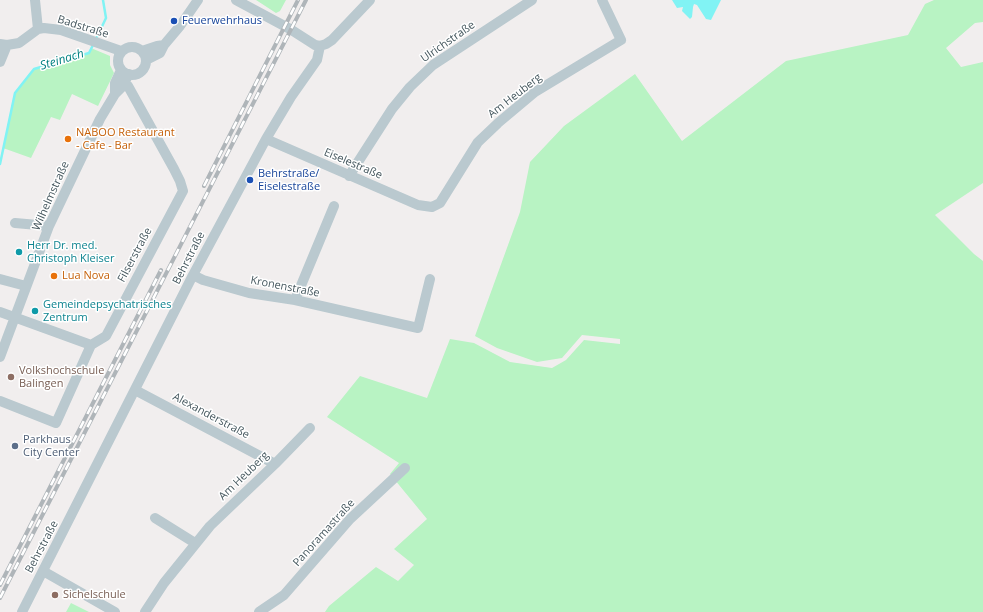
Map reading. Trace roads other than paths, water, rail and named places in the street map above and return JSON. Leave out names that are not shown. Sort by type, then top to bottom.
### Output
[{"type":"street","points":[[0,62],[4,45],[19,43],[38,29],[35,0]]},
{"type":"street","points":[[144,55],[157,46],[164,45],[180,26],[198,0]]},
{"type":"street","points":[[236,0],[315,45],[320,46],[332,40],[370,0]]},
{"type":"street","name":"Ulrichstraße","points":[[350,176],[392,109],[410,87],[433,65],[532,0]]},
{"type":"street","name":"Am Heuberg","points":[[432,207],[440,203],[478,142],[498,124],[535,92],[622,40],[602,0]]},
{"type":"street","name":"Badstraße","points":[[38,29],[44,28],[61,30],[121,52]]},
{"type":"street","points":[[133,46],[144,55],[146,64],[143,69],[138,73],[124,76],[118,64],[118,57],[121,52],[126,48],[133,46]]},
{"type":"street","name":"Behrstraße","points":[[22,612],[193,275],[266,139],[291,97],[317,60],[320,46]]},
{"type":"street","name":"Wilhelmstraße","points":[[0,357],[50,226],[85,149],[115,94],[122,87],[124,76]]},
{"type":"street","name":"Filserstraße","points":[[91,345],[106,336],[183,191],[180,181],[124,76]]},
{"type":"street","name":"Eiselestraße","points":[[266,139],[418,205],[432,207]]},
{"type":"street","points":[[295,300],[334,206]]},
{"type":"street","points":[[16,224],[50,226]]},
{"type":"street","name":"Kronenstraße","points":[[193,275],[203,280],[249,293],[295,300],[418,328],[430,279]]},
{"type":"street","points":[[0,279],[26,286]]},
{"type":"street","points":[[0,312],[91,345],[56,423],[0,401]]},
{"type":"street","name":"Alexanderstraße","points":[[135,390],[275,464]]},
{"type":"street","name":"Am Heuberg","points":[[145,612],[164,583],[210,526],[275,464],[310,428]]},
{"type":"street","name":"Panoramastraße","points":[[259,612],[284,595],[350,519],[405,468]]},
{"type":"street","points":[[155,518],[196,543]]},
{"type":"street","points":[[43,571],[115,612]]},
{"type":"water","points":[[672,0],[721,0],[711,20],[706,19],[697,5],[694,4],[692,17],[690,19],[682,11],[683,7],[677,8]]},
{"type":"waterway","name":"Steinach","points":[[96,39],[106,18],[103,0]]},
{"type":"waterway","name":"Steinach","points":[[0,164],[15,93],[34,69],[89,53],[94,43]]},
{"type":"railway","points":[[204,186],[298,0]]},
{"type":"railway","points":[[0,598],[306,0]]},
{"type":"railway","points":[[0,585],[161,270]]},
{"type":"place","name":"Feuerwehrhaus","points":[[174,21]]},
{"type":"place","name":"NABOO Restaurant - Cafe - Bar","points":[[68,139]]},
{"type":"place","name":"Behrstraße/ Eiselestraße","points":[[250,180]]},
{"type":"place","name":"Herr Dr. med. Christoph Kleiser","points":[[19,252]]},
{"type":"place","name":"Lua Nova","points":[[54,276]]},
{"type":"place","name":"Gemeindepsychatrisches Zentrum","points":[[35,311]]},
{"type":"place","name":"Volkshochschule Balingen","points":[[11,377]]},
{"type":"place","name":"Parkhaus City Center","points":[[15,446]]},
{"type":"place","name":"Sichelschule","points":[[55,595]]}]
